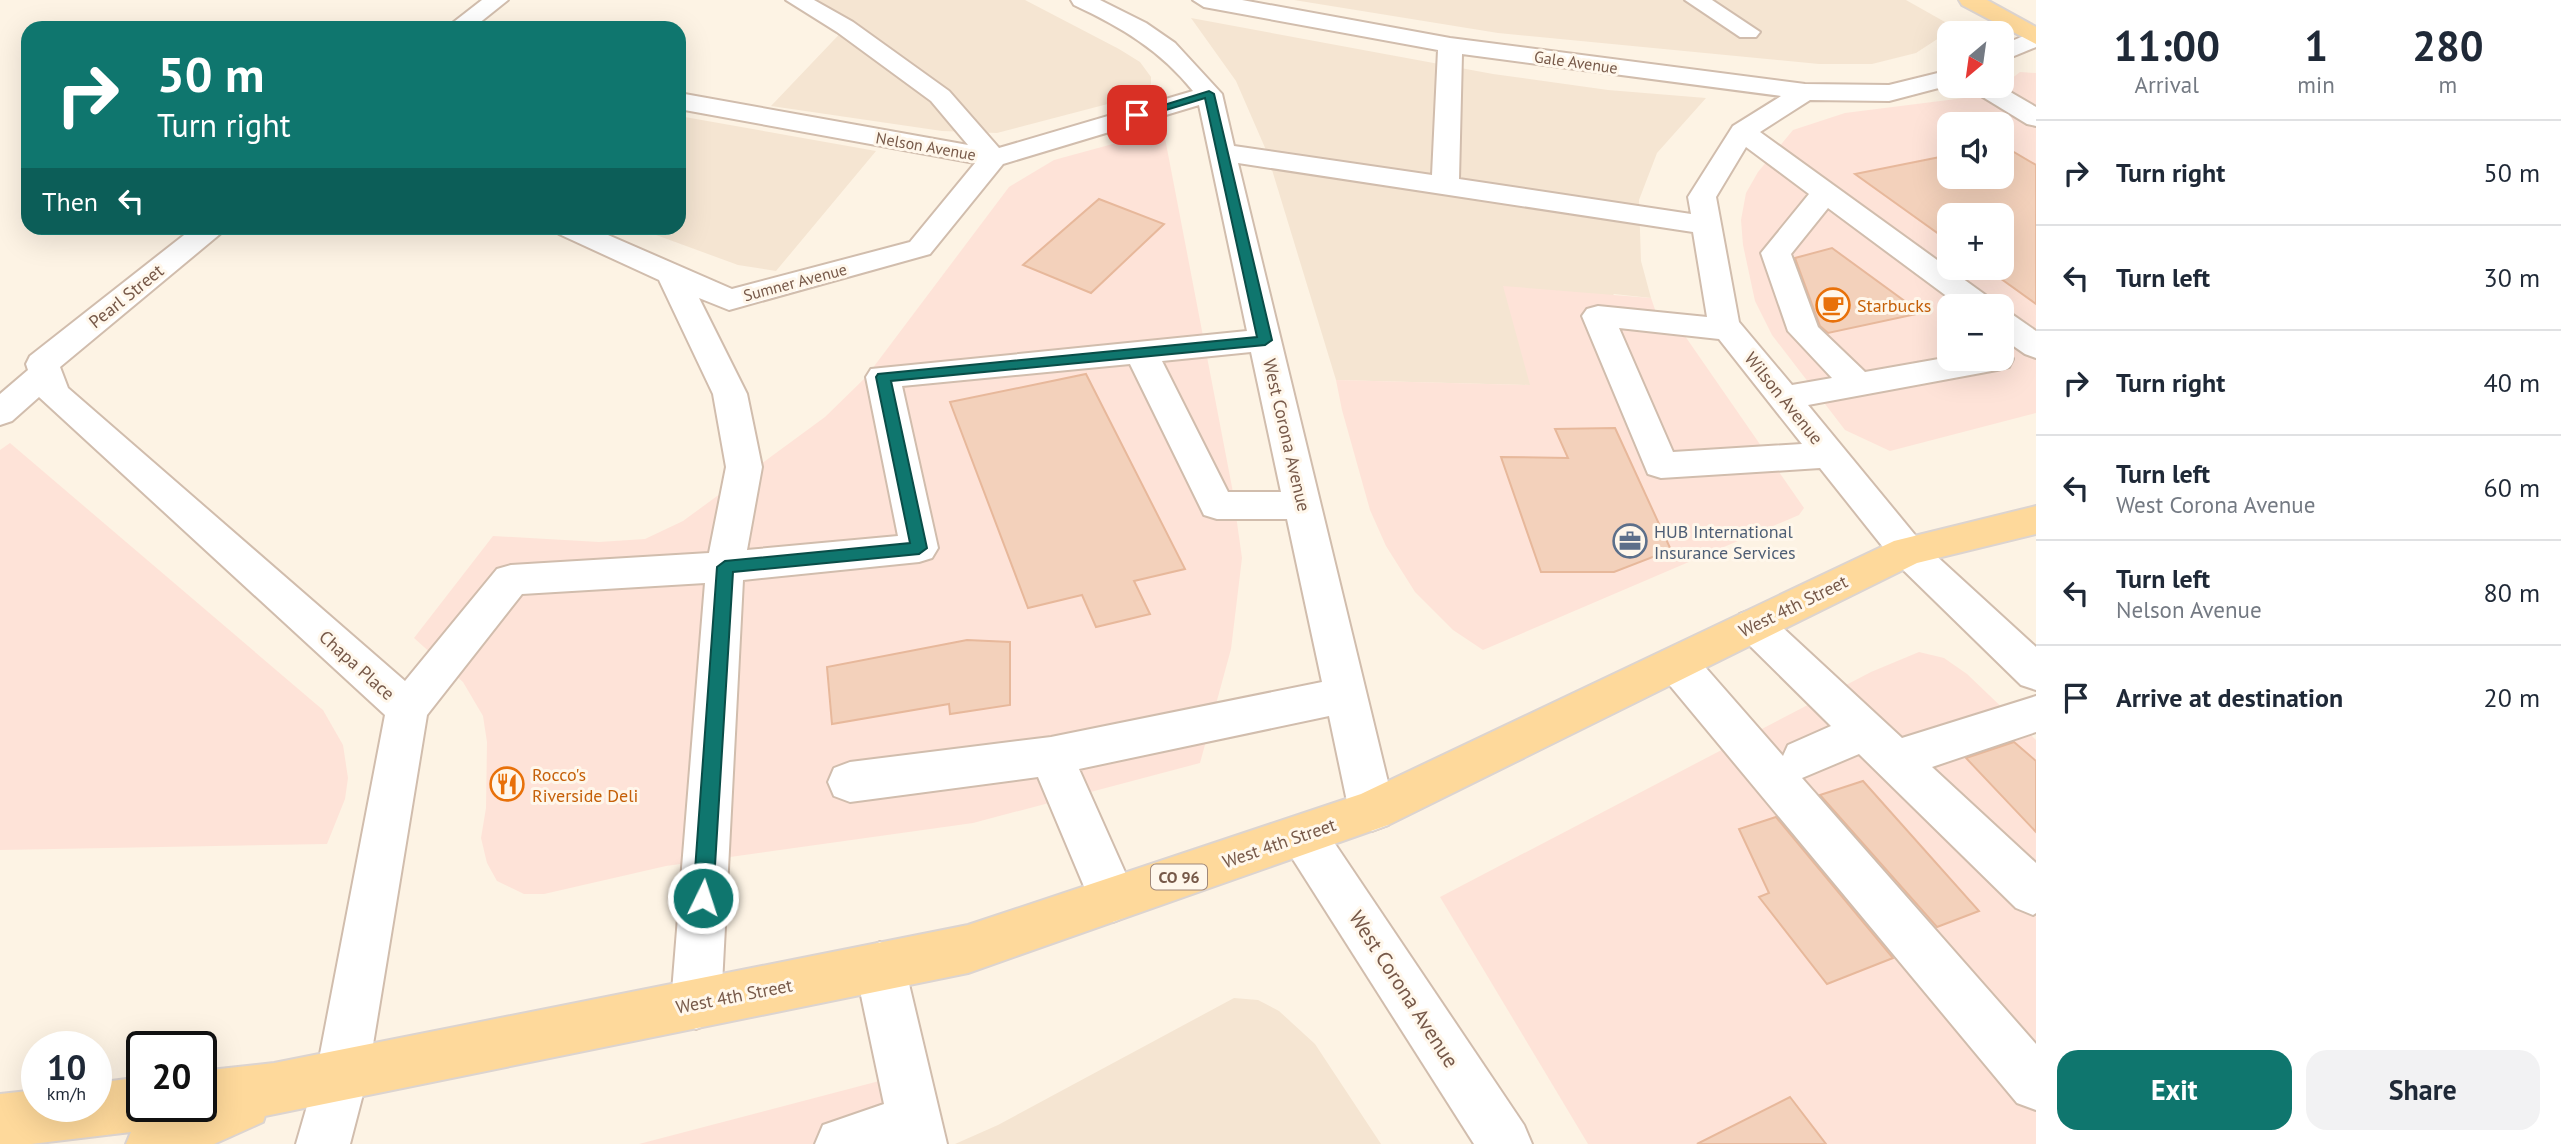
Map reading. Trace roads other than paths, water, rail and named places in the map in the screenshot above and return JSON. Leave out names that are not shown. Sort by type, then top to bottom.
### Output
[{"type":"main road","points":[[1970,0],[2036,37]]},
{"type":"main road","name":"West 4th Street","points":[[217,1095],[274,1089],[968,948],[1372,811],[1907,551],[2036,520]]},
{"type":"main road","name":"West 4th Street","points":[[153,1144],[274,1089]]},
{"type":"main road","points":[[0,1121],[126,1106]]},
{"type":"street","points":[[468,21],[497,0]]},
{"type":"street","points":[[797,0],[845,27],[940,96],[993,158]]},
{"type":"street","name":"West Corona Avenue","points":[[1082,0],[1146,30],[1181,58],[1209,94],[1372,811]]},
{"type":"street","name":"Gale Avenue","points":[[1204,0],[1450,45],[1805,92],[1889,93],[1937,80]]},
{"type":"street","points":[[1696,0],[1748,32]]},
{"type":"street","points":[[2014,48],[2036,37]]},
{"type":"street","points":[[1445,187],[1450,45]]},
{"type":"street","name":"Wilson Avenue","points":[[1805,92],[1742,131],[1702,197],[1724,324],[1907,551],[2036,673]]},
{"type":"street","name":"Nelson Avenue","points":[[686,102],[993,158],[1209,94]]},
{"type":"street","points":[[2002,98],[2036,118]]},
{"type":"street","points":[[1742,131],[1964,294]]},
{"type":"street","points":[[1222,152],[1707,225]]},
{"type":"street","name":"Sumner Avenue","points":[[585,235],[729,300],[920,248],[993,158]]},
{"type":"street","points":[[1825,193],[1776,253],[1804,331],[1857,384]]},
{"type":"street","name":"Pearl Street","points":[[0,413],[44,369],[202,235]]},
{"type":"street","points":[[671,274],[730,394],[744,467],[725,567],[696,1004]]},
{"type":"street","points":[[1730,330],[1598,316],[1661,465],[1830,455]]},
{"type":"street","points":[[2014,332],[2036,349]]},
{"type":"street","points":[[407,709],[511,580],[725,567],[919,548],[883,377],[1265,340]]},
{"type":"street","points":[[2014,354],[2036,349]]},
{"type":"street","points":[[1141,352],[1217,505],[1303,506]]},
{"type":"street","name":"Chapa Place","points":[[44,369],[54,394],[407,709],[342,1075],[323,1144]]},
{"type":"street","points":[[1784,398],[1937,369]]},
{"type":"street","points":[[1754,625],[2033,892]]},
{"type":"street","points":[[1677,664],[2036,1084]]},
{"type":"street","points":[[850,782],[1051,756],[1346,695]]},
{"type":"street","points":[[1895,760],[2036,715]]},
{"type":"street","points":[[1803,759],[1865,731]]},
{"type":"street","points":[[1051,756],[1113,899]]},
{"type":"street","name":"West Corona Avenue","points":[[1303,835],[1505,1144]]},
{"type":"street","points":[[842,1144],[917,1133],[880,967]]},
{"type":"place","name":"Starbucks","points":[[1833,305]]},
{"type":"place","name":"HUB International Insurance Services","points":[[1630,541]]},
{"type":"place","name":"Rocco's Riverside Deli","points":[[507,784]]}]
